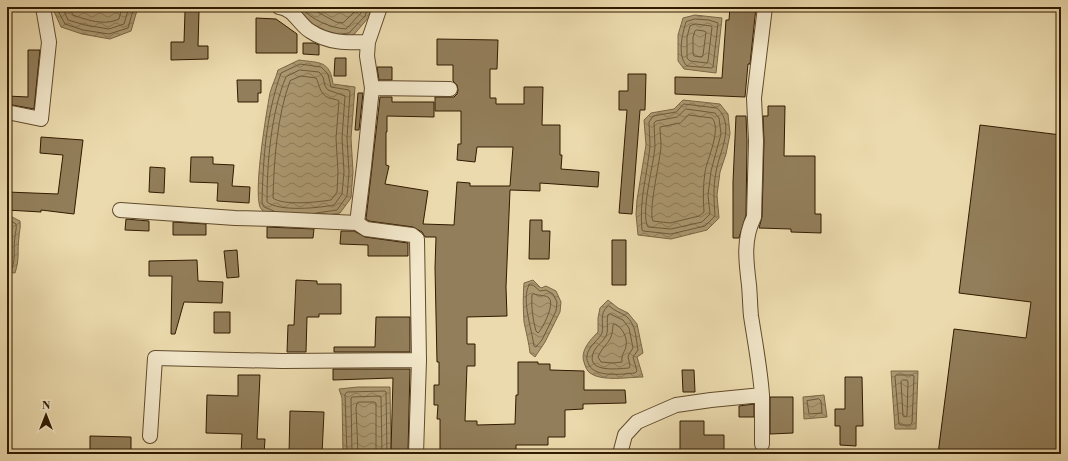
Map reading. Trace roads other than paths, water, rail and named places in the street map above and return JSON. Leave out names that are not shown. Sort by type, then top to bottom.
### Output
[{"type":"street","points":[[7,112],[40,119],[49,42],[43,7]]},
{"type":"street","points":[[279,7],[283,7],[296,17],[309,31],[330,41],[368,42]]},
{"type":"street","points":[[357,223],[372,88],[367,56],[368,42],[380,7]]},
{"type":"street","points":[[762,444],[762,395],[760,365],[751,316],[746,262],[747,234],[754,217],[756,141],[754,98],[765,7]]},
{"type":"street","points":[[372,88],[450,89]]},
{"type":"street","points":[[120,210],[235,218],[275,218],[357,223],[366,228],[412,235],[417,239],[419,360],[416,454]]},
{"type":"street","points":[[150,436],[155,358],[282,361],[419,360]]},
{"type":"street","points":[[620,454],[625,435],[637,422],[676,405],[762,395]]},
{"type":"water","points":[[52,7],[138,7],[131,31],[110,39],[82,34],[61,27]]},
{"type":"water","points":[[290,7],[372,7],[369,17],[351,38],[332,37],[300,20]]},
{"type":"water","points":[[695,15],[722,18],[716,73],[684,69],[678,61],[678,35],[683,18]]},
{"type":"water","points":[[299,60],[322,64],[329,71],[333,84],[355,87],[351,138],[353,172],[351,198],[340,213],[300,217],[278,216],[269,214],[262,210],[259,203],[258,191],[261,154],[270,93],[278,70]]},
{"type":"water","points":[[683,100],[720,104],[728,114],[730,134],[726,154],[720,172],[717,195],[719,218],[707,230],[671,239],[638,235],[636,214],[637,200],[646,145],[644,120],[651,113],[674,109]]},
{"type":"water","points":[[12,217],[20,221],[18,259],[15,273],[7,272],[7,218]]},
{"type":"water","points":[[533,280],[541,288],[546,286],[556,291],[561,302],[560,312],[545,342],[535,357],[530,353],[524,322],[523,307],[524,283]]},
{"type":"water","points":[[608,300],[618,308],[628,313],[637,324],[643,353],[637,357],[643,377],[608,378],[595,376],[588,371],[586,367],[583,354],[589,342],[598,332],[600,308]]},
{"type":"water","points":[[891,371],[918,371],[916,429],[895,429]]},
{"type":"water","points":[[358,387],[390,387],[391,454],[343,454],[342,398],[339,389]]},
{"type":"water","points":[[824,395],[827,417],[804,419],[803,397]]}]
